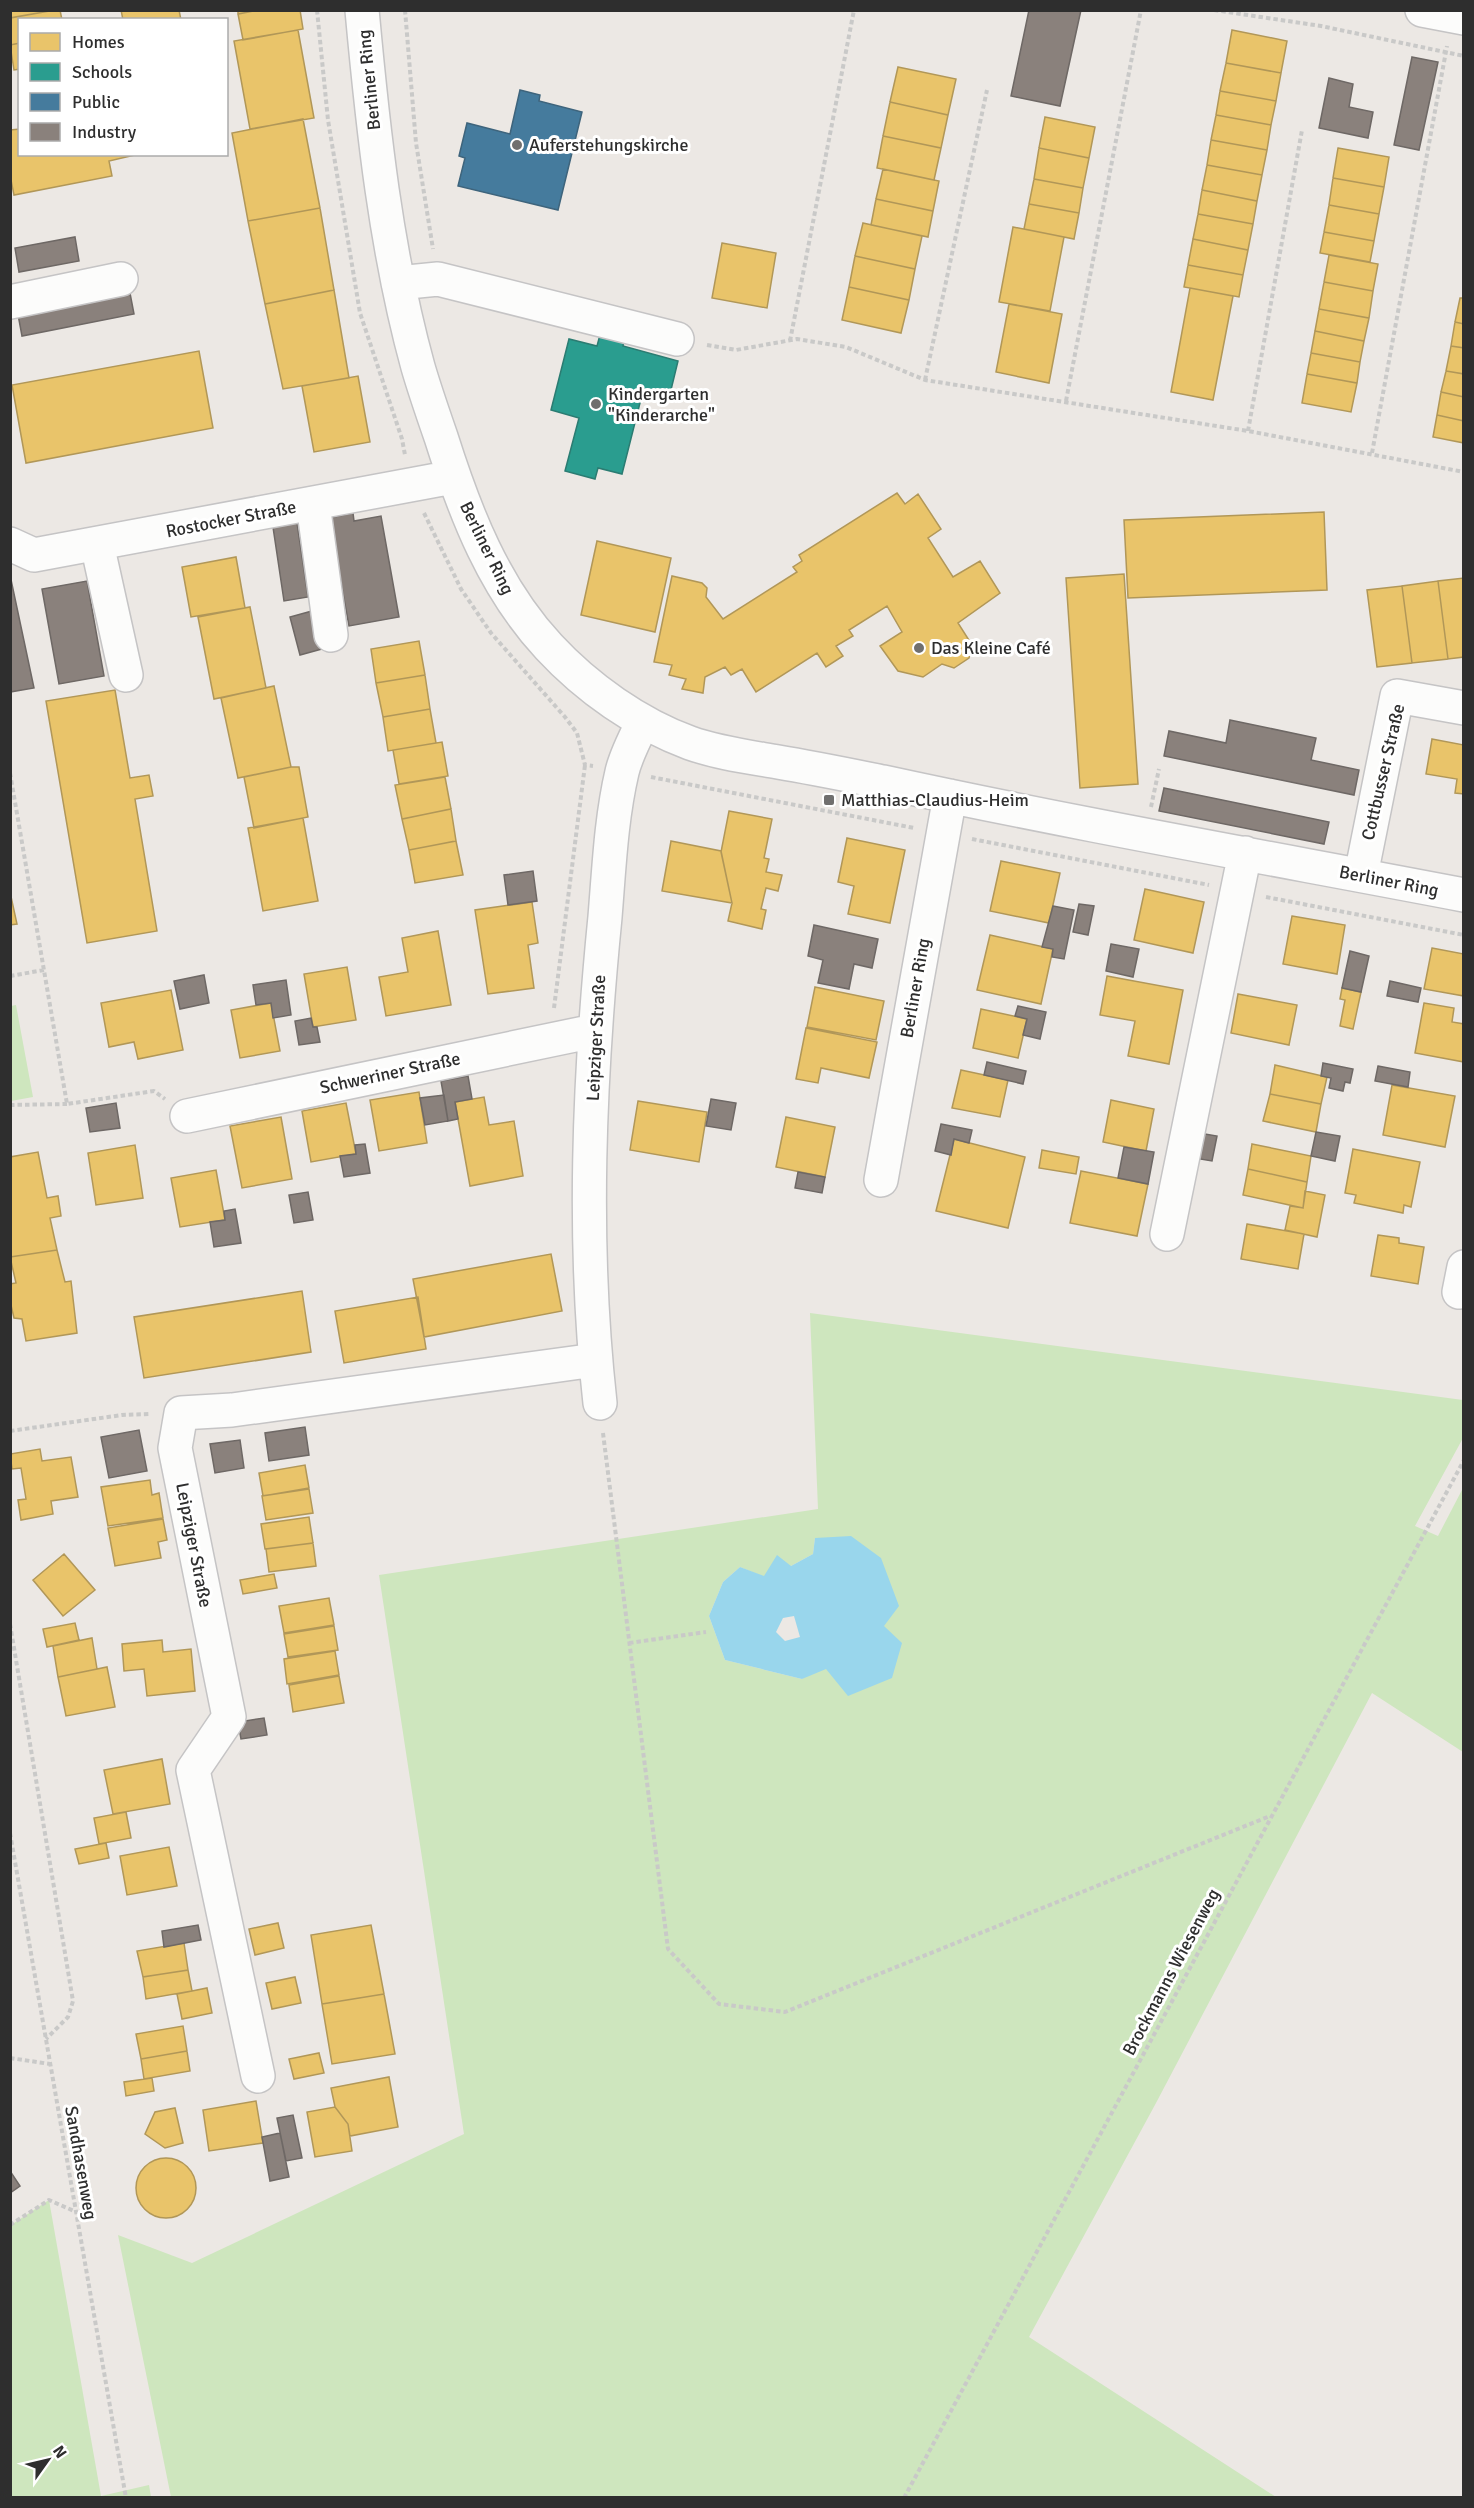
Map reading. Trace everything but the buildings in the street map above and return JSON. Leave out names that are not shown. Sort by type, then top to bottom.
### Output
[{"type":"street","name":"Berliner Ring","points":[[362,10],[372,121],[398,284],[418,367],[453,477],[478,538],[499,579],[523,616],[550,648],[581,678],[643,722],[691,743],[739,756],[840,773],[1464,895]]},
{"type":"street","points":[[10,302],[121,279]]},
{"type":"street","points":[[398,284],[438,279],[677,339]]},
{"type":"street","name":"Rostocker Straße","points":[[10,544],[34,555],[453,477]]},
{"type":"street","points":[[313,504],[331,635]]},
{"type":"street","points":[[97,544],[126,675]]},
{"type":"street","name":"Cottbusser Straße","points":[[1361,875],[1397,696],[1464,708]]},
{"type":"street","name":"Leipziger Straße","points":[[600,1403],[590,1276],[594,1031],[614,828],[622,772],[643,722]]},
{"type":"street","name":"Berliner Ring","points":[[881,1180],[950,796]]},
{"type":"street","points":[[1167,1234],[1245,853]]},
{"type":"street","name":"Schweriner Straße","points":[[187,1116],[594,1031]]},
{"type":"street","points":[[181,1413],[232,1410],[595,1360]]},
{"type":"street","name":"Leipziger Straße","points":[[181,1413],[174,1448],[229,1717],[193,1770],[258,2076]]},
{"type":"path","points":[[405,10],[416,143],[438,279]]},
{"type":"path","points":[[790,341],[854,10]]},
{"type":"path","points":[[1066,400],[1141,10]]},
{"type":"path","points":[[1215,10],[1321,26],[1464,56]]},
{"type":"path","points":[[1372,453],[1446,52],[1446,15]]},
{"type":"path","points":[[925,380],[987,90]]},
{"type":"path","points":[[1248,431],[1302,130]]},
{"type":"path","points":[[677,339],[736,350],[797,339],[846,346],[925,380],[1066,400],[1248,431],[1464,472]]},
{"type":"path","points":[[550,1040],[585,765]]},
{"type":"path","points":[[1149,813],[1159,769]]},
{"type":"path","points":[[622,772],[1464,935]]},
{"type":"path","points":[[10,773],[67,1104]]},
{"type":"path","points":[[10,976],[44,970]]},
{"type":"path","points":[[10,1105],[67,1104],[154,1091],[187,1116]]},
{"type":"path","points":[[600,1403],[668,1949],[719,2004],[785,2012],[1270,1816]]},
{"type":"path","points":[[10,1431],[122,1415],[181,1413]]},
{"type":"path","name":"Brockmanns Wiesenweg","points":[[904,2498],[1464,1460]]},
{"type":"path","points":[[10,1624],[73,2001],[68,2017],[46,2039]]},
{"type":"path","points":[[629,1643],[706,1632]]},
{"type":"path","name":"Sandhasenweg","points":[[10,1833],[126,2498]]},
{"type":"path","points":[[10,2058],[50,2064]]},
{"type":"path","points":[[10,2225],[49,2200],[75,2211]]},
{"type":"green space","points":[[16,1005],[33,1097],[11,1101],[11,1006]]},
{"type":"green space","points":[[810,1313],[1463,1400],[1463,1438],[1415,1526],[1438,1536],[1463,1488],[1463,1752],[1372,1693],[1156,2103],[1029,2337],[1276,2497],[171,2497],[118,2235],[192,2263],[464,2134],[379,1575],[818,1509]],"holes":[[[815,1538],[884,1626],[802,1679],[725,1660],[709,1616],[723,1582],[740,1567],[764,1577],[813,1554]]]},
{"type":"green space","points":[[49,2200],[101,2496],[149,2485],[151,2497],[11,2497],[11,2225]]},
{"type":"water","points":[[851,1536],[881,1558],[899,1606],[884,1626],[902,1643],[892,1678],[848,1696],[826,1669],[802,1679],[725,1660],[709,1616],[723,1582],[740,1567],[764,1576],[777,1555],[791,1566],[813,1554],[815,1538]],"holes":[[[794,1616],[800,1637],[785,1641],[776,1632],[783,1618]]]},
{"type":"place","name":"Auferstehungskirche","points":[[517,145]]},
{"type":"place","name":"Kindergarten \"Kinderarche\"","points":[[596,404]]},
{"type":"place","name":"Das Kleine Café","points":[[919,648]]},
{"type":"place","name":"Matthias-Claudius-Heim","points":[[829,800]]}]
